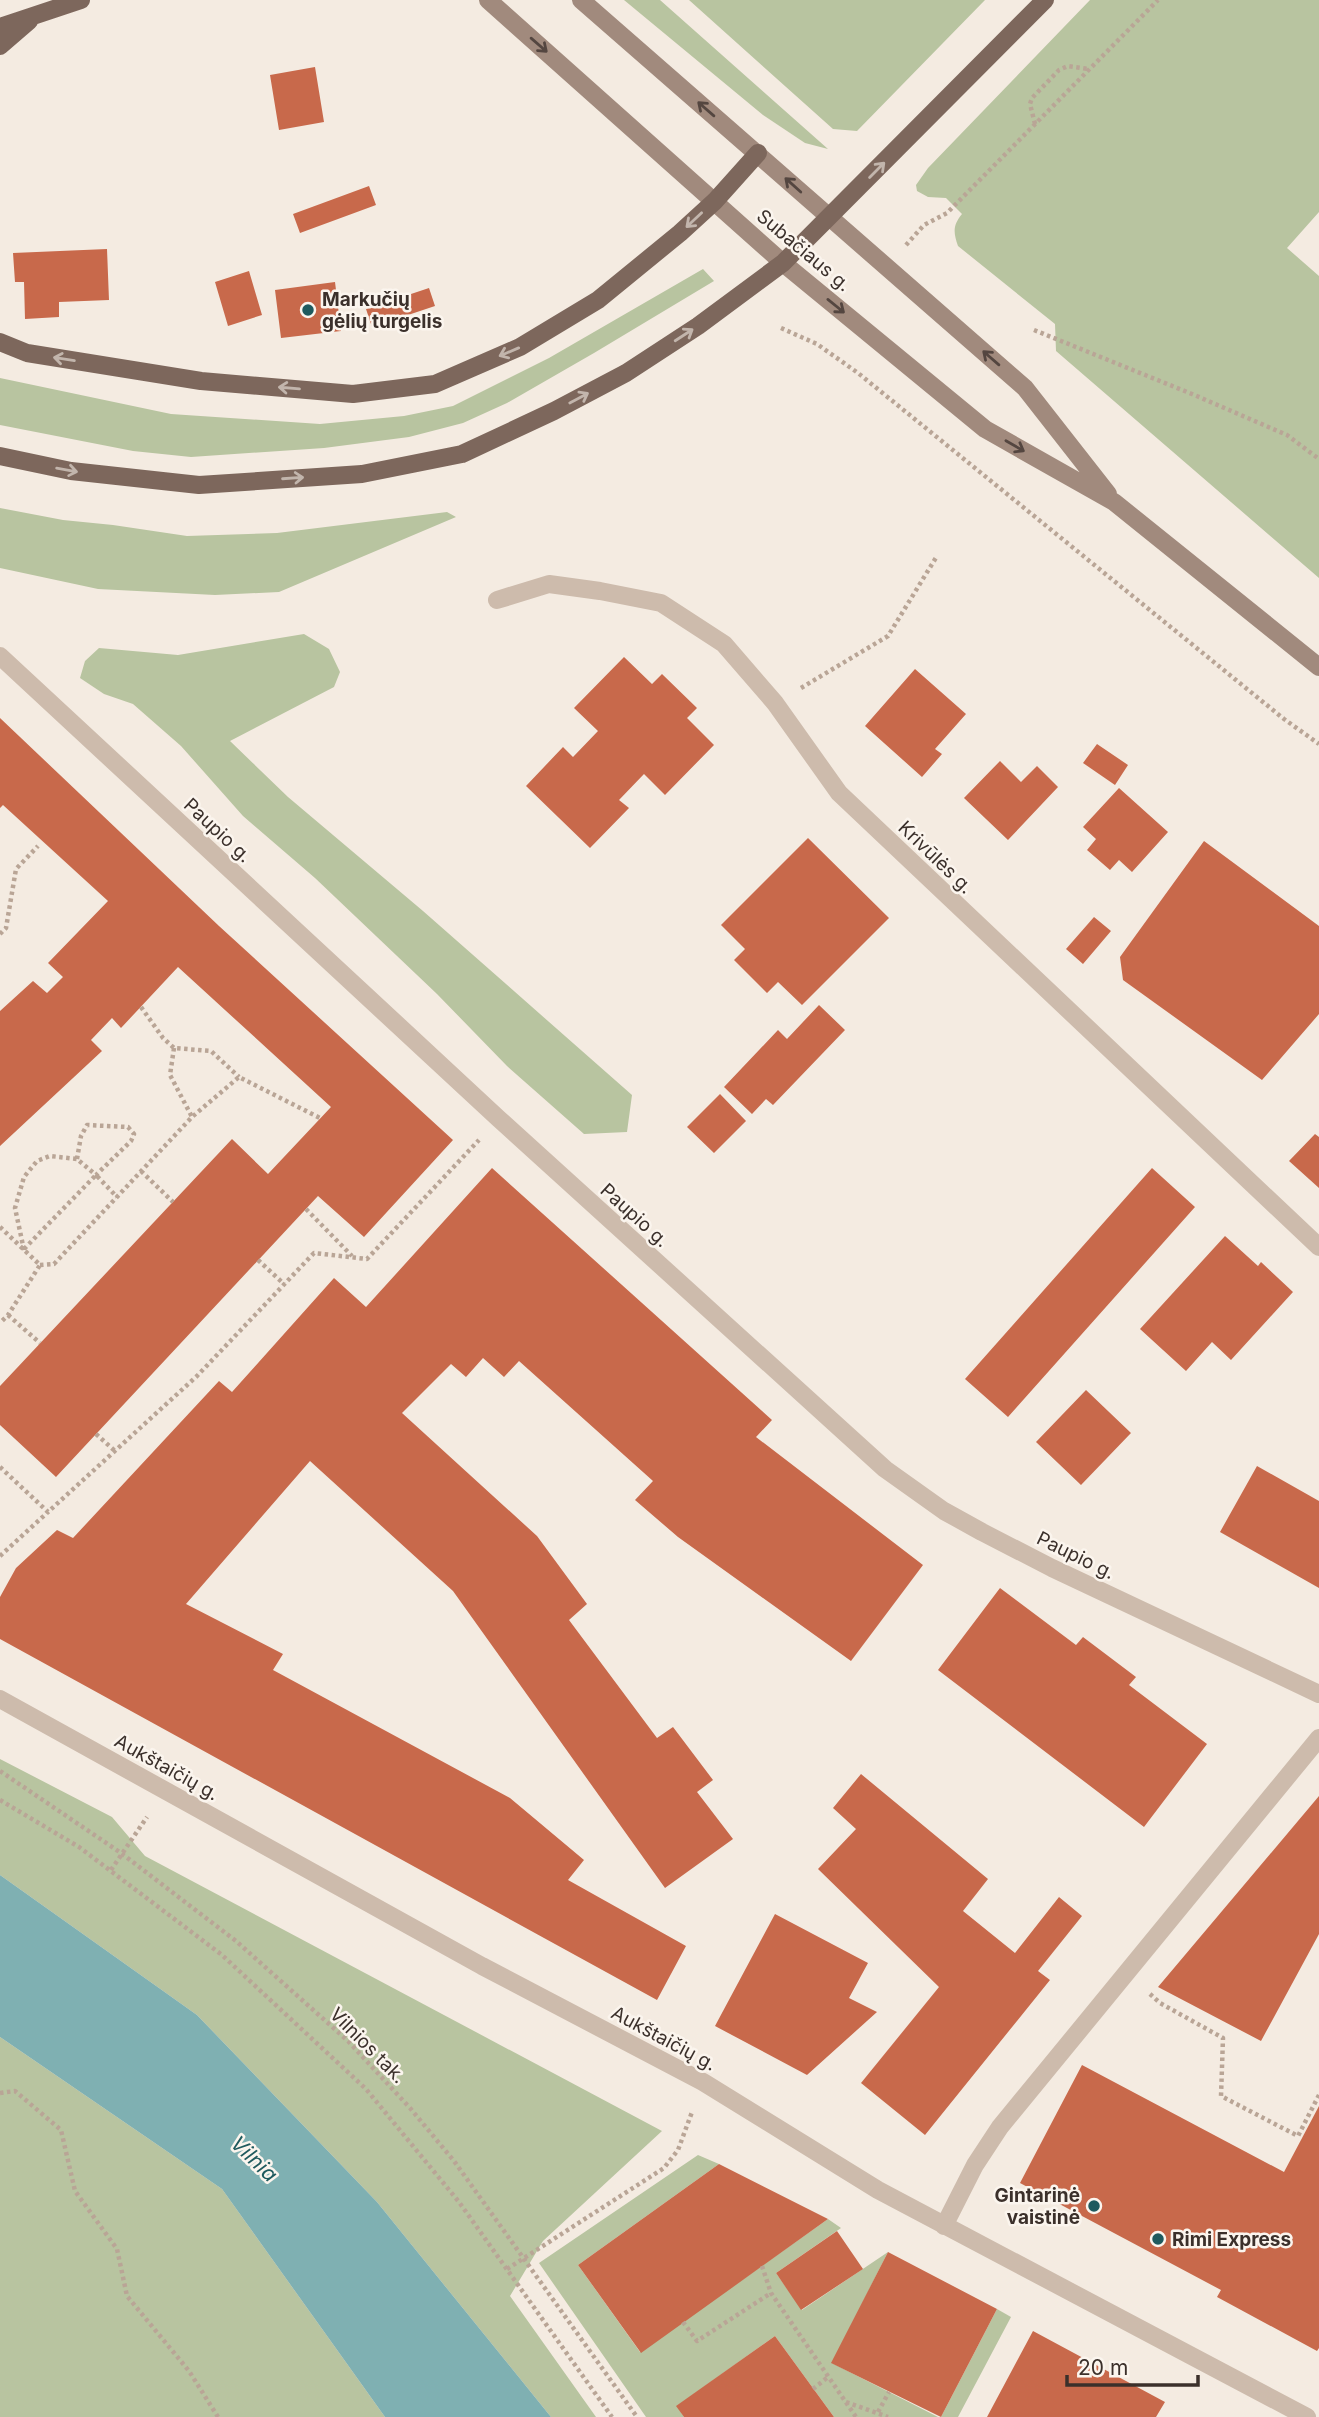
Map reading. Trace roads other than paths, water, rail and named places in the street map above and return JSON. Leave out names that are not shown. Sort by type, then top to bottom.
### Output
[{"type":"main road","points":[[0,27],[81,0]]},
{"type":"main road","name":"Subačiaus g.","points":[[488,0],[783,263],[985,429],[1114,502],[1319,667]]},
{"type":"main road","name":"Subačiaus g.","points":[[581,0],[1025,388],[1114,502]]},
{"type":"main road","points":[[0,456],[71,471],[199,485],[362,474],[462,454],[554,411],[626,373],[698,326],[783,263],[1045,0]]},
{"type":"main road","points":[[0,46],[40,12]]},
{"type":"main road","points":[[0,342],[27,352],[201,381],[353,394],[435,384],[520,347],[598,300],[652,259],[715,201],[758,153]]},
{"type":"street","name":"Krivūlės g.","points":[[497,600],[549,584],[661,603],[724,644],[775,703],[839,793],[1319,1247]]},
{"type":"street","name":"Paupio g.","points":[[0,656],[499,1119],[876,1461],[934,1504],[982,1532],[1052,1568],[1319,1694]]},
{"type":"street","name":"Aukštaičių g.","points":[[0,1699],[482,1966],[703,2082],[878,2190],[1307,2417]]},
{"type":"street","points":[[944,2226],[975,2165],[1000,2127],[1319,1738]]},
{"type":"water","name":"Vilnia","points":[[0,1875],[197,2015],[377,2202],[551,2417],[385,2417],[222,2189],[0,2037]]},
{"type":"place","name":"Markučių gėlių turgelis","points":[[308,310]]},
{"type":"place","name":"Gintarinė vaistinė","points":[[1094,2206]]},
{"type":"place","name":"Rimi Express","points":[[1158,2239]]}]
